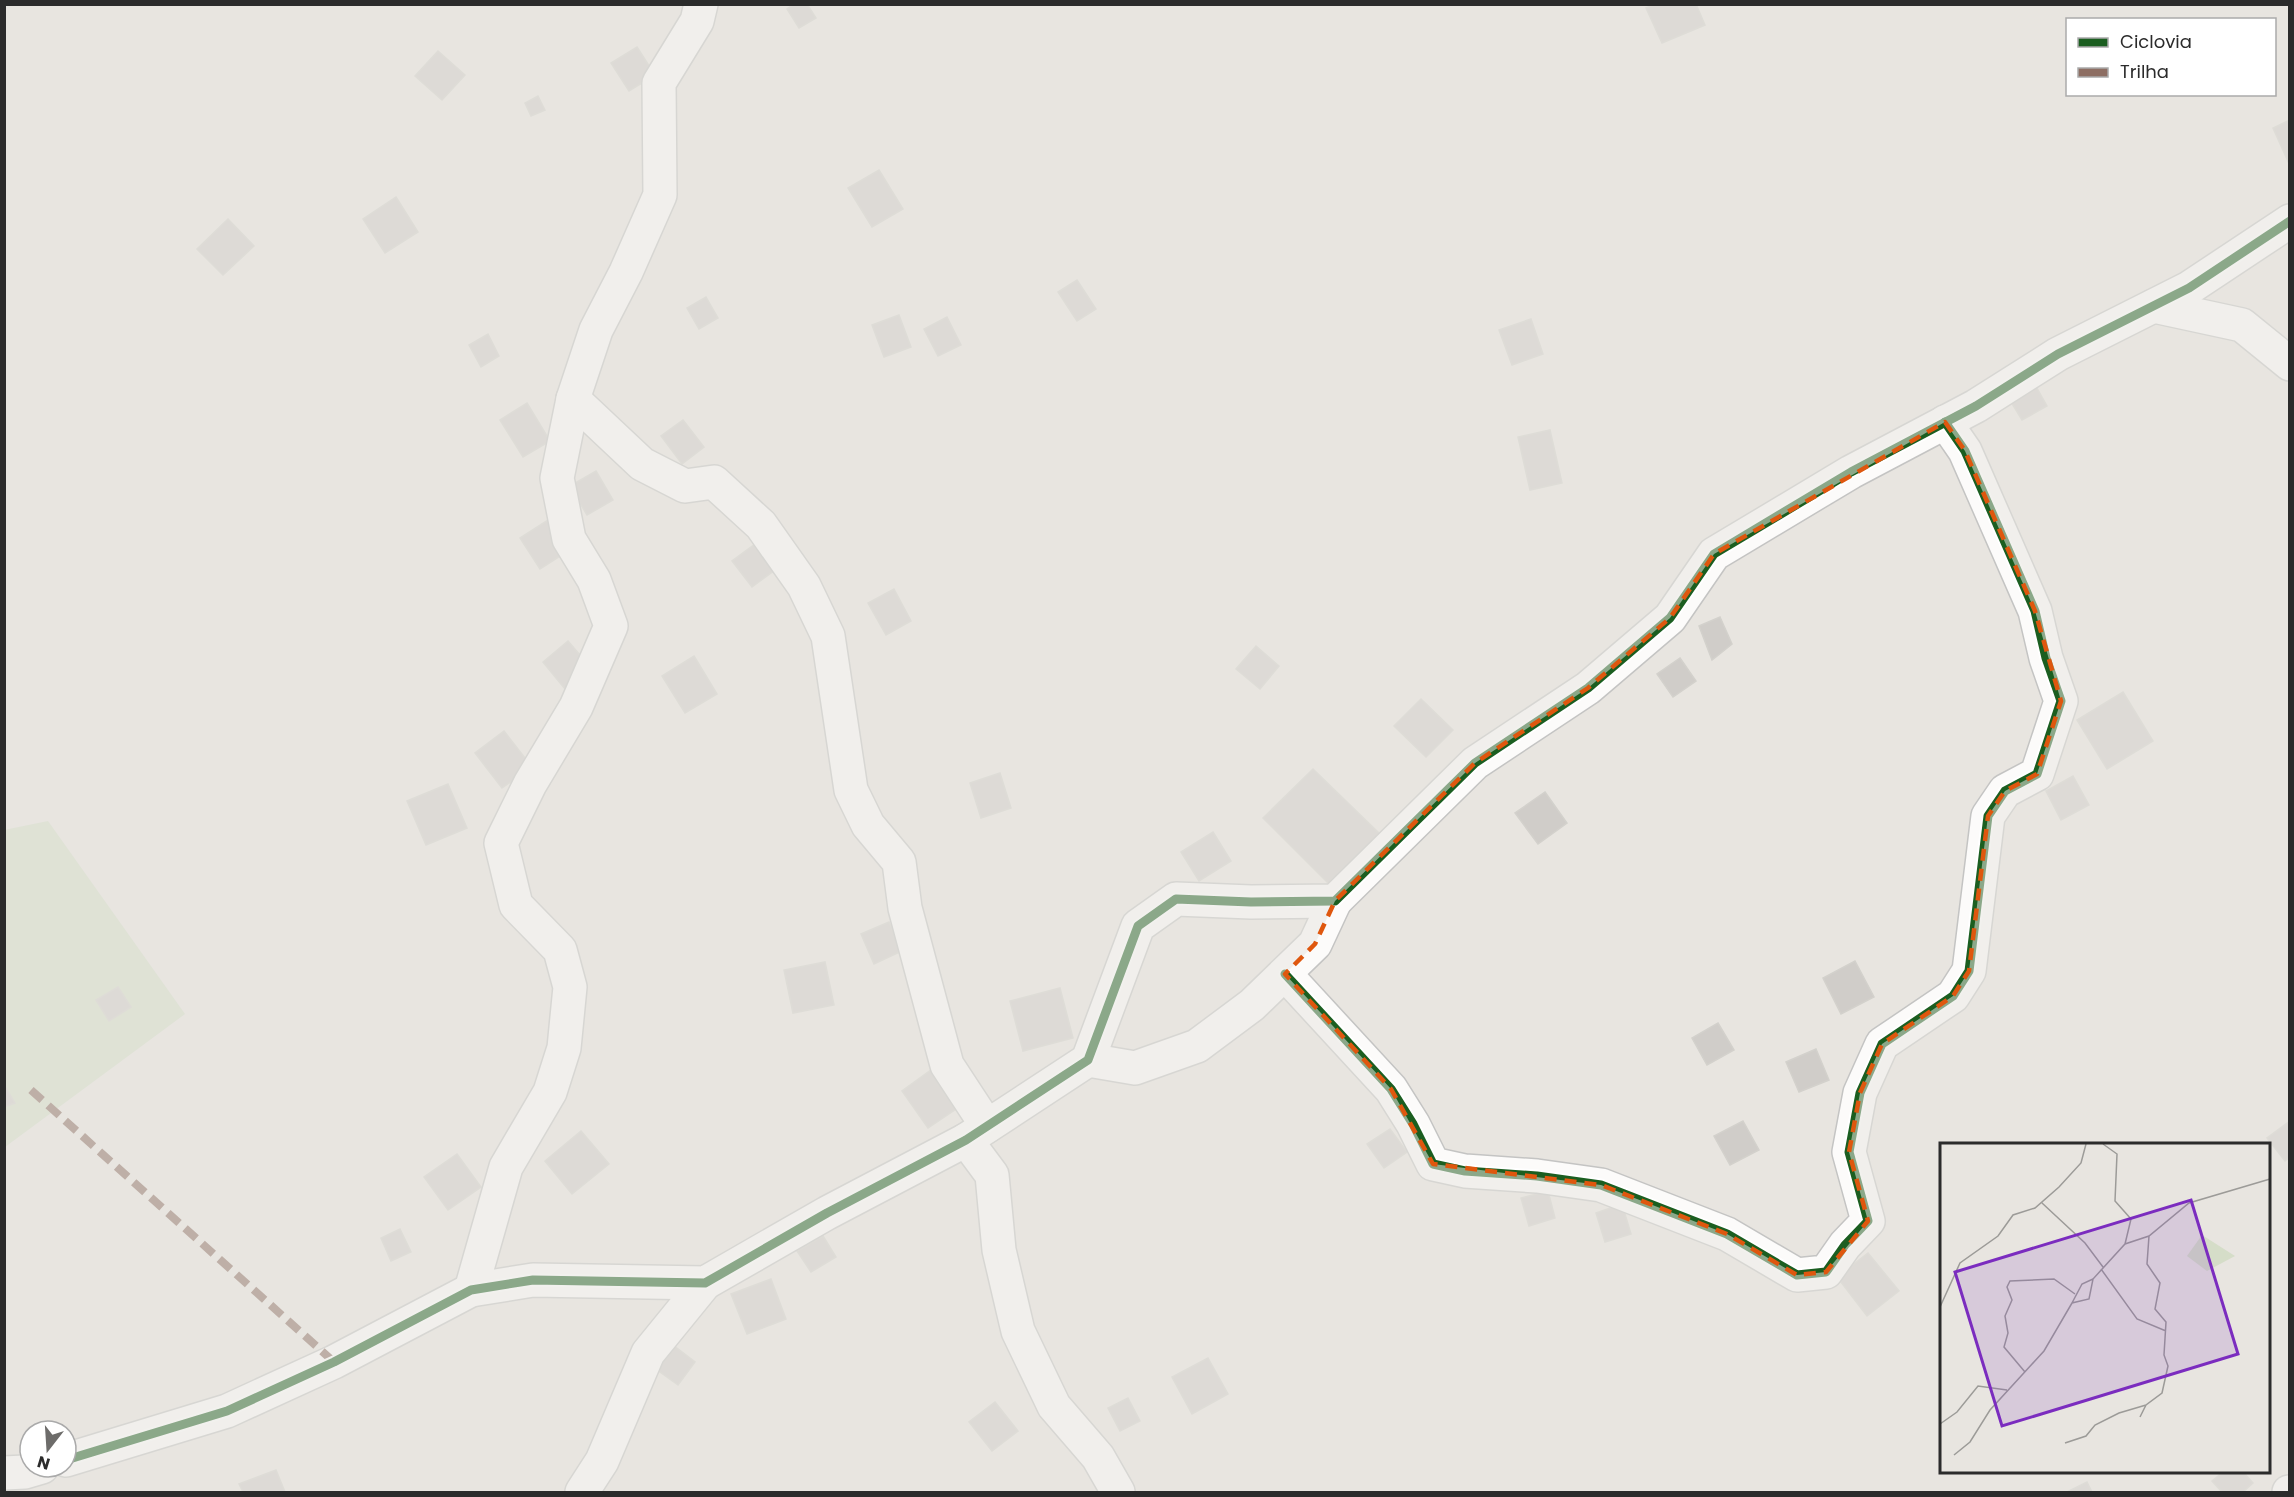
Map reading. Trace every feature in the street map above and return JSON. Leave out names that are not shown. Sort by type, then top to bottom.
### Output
[{"type":"street","points":[[471,1290],[506,1167],[550,1092],[564,1048],[570,987],[560,950],[516,905],[501,843],[530,784],[576,707],[611,626],[594,580],[569,539],[557,478],[573,399],[596,330],[626,272],[660,195],[659,83],[697,21],[701,4]]},
{"type":"street","points":[[1088,1060],[1135,1068],[1197,1046],[1252,1005],[1315,944],[1335,902],[1475,763],[1588,688],[1670,618],[1714,554],[1851,472],[1945,422],[2058,354],[2189,288],[2289,221]]},
{"type":"street","points":[[2154,306],[2242,325],[2289,364]]},
{"type":"street","points":[[573,399],[642,464],[685,486],[714,482],[761,525],[804,586],[828,636],[850,790],[868,825],[899,862],[905,908],[947,1065],[992,1175],[999,1250],[1018,1331],[1054,1406],[1098,1457],[1118,1492]]},
{"type":"street","points":[[1285,974],[1391,1089],[1413,1124],[1433,1164],[1465,1171],[1537,1176],[1601,1185],[1727,1234],[1797,1275],[1826,1272],[1845,1245],[1869,1221],[1850,1152],[1860,1093],[1882,1044],[1953,996],[1969,971],[1988,816],[2005,791],[2037,774],[2061,701],[2046,658],[2035,611],[1965,451],[1945,422]]},
{"type":"street","points":[[582,1492],[602,1461],[648,1353],[705,1283],[827,1213],[976,1133],[1088,1060],[1138,926],[1176,898],[1251,902],[1335,902]]},
{"type":"street","points":[[78,1456],[227,1411],[334,1362],[471,1290],[533,1280],[705,1283]]},
{"type":"highlighted area","points":[[1945,422],[1965,451],[2035,611],[2061,701],[2037,774],[2005,791],[1988,816],[1969,971],[1953,996],[1882,1044],[1860,1093],[1849,1152],[1868,1221],[1826,1272],[1797,1275],[1727,1234],[1601,1185],[1433,1164],[1391,1089],[1285,974],[1315,944],[1335,901],[1475,763],[1588,688],[1670,618],[1714,554]]},
{"type":"green space","points":[[48,821],[185,1014],[5,1147],[4,830]]},
{"type":"building","points":[[794,4],[807,4],[816,18],[799,28],[787,9]]},
{"type":"building","points":[[1656,4],[1696,4],[1705,25],[1662,43],[1646,8]]},
{"type":"building","points":[[637,47],[655,75],[629,91],[611,63]]},
{"type":"building","points":[[438,51],[465,75],[442,100],[415,76]]},
{"type":"building","points":[[538,96],[545,110],[531,116],[525,103]]},
{"type":"building","points":[[2290,120],[2290,166],[2273,128]]},
{"type":"building","points":[[879,170],[903,209],[872,227],[848,188]]},
{"type":"building","points":[[396,197],[418,232],[385,253],[363,219]]},
{"type":"building","points":[[228,219],[254,246],[223,275],[197,249]]},
{"type":"building","points":[[1077,280],[1096,309],[1077,321],[1058,292]]},
{"type":"building","points":[[706,297],[718,318],[699,329],[687,308]]},
{"type":"building","points":[[899,315],[911,347],[884,357],[872,325]]},
{"type":"building","points":[[947,317],[961,345],[938,356],[924,329]]},
{"type":"building","points":[[1531,319],[1543,354],[1512,365],[1499,330]]},
{"type":"building","points":[[488,334],[499,356],[481,367],[469,345]]},
{"type":"building","points":[[2033,381],[2047,406],[2022,420],[2008,397]]},
{"type":"building","points":[[527,403],[550,441],[523,457],[500,420]]},
{"type":"building","points":[[683,420],[704,447],[682,464],[661,436]]},
{"type":"building","points":[[1550,430],[1562,483],[1530,490],[1518,437]]},
{"type":"building","points":[[596,471],[613,500],[587,515],[570,486]]},
{"type":"building","points":[[548,520],[568,551],[540,569],[520,538]]},
{"type":"building","points":[[755,544],[775,570],[752,587],[732,561]]},
{"type":"building","points":[[894,589],[911,621],[886,635],[868,603]]},
{"type":"building","points":[[1720,617],[1732,644],[1712,660],[1699,626]]},
{"type":"building","points":[[568,641],[591,668],[565,689],[543,662]]},
{"type":"building","points":[[1256,646],[1279,666],[1260,689],[1236,669]]},
{"type":"building","points":[[694,656],[717,694],[685,713],[662,676]]},
{"type":"building","points":[[1680,658],[1696,681],[1673,697],[1657,674]]},
{"type":"building","points":[[2123,692],[2153,741],[2107,769],[2077,720]]},
{"type":"building","points":[[1421,699],[1453,730],[1426,757],[1394,726]]},
{"type":"building","points":[[504,731],[532,767],[502,788],[475,753]]},
{"type":"building","points":[[1313,769],[1380,834],[1329,884],[1263,818]]},
{"type":"building","points":[[1000,773],[1011,808],[981,818],[970,783]]},
{"type":"building","points":[[2073,776],[2089,805],[2061,820],[2046,791]]},
{"type":"building","points":[[448,784],[467,828],[426,845],[407,801]]},
{"type":"building","points":[[1545,792],[1567,823],[1538,844],[1515,813]]},
{"type":"building","points":[[1213,832],[1231,861],[1199,881],[1181,852]]},
{"type":"building","points":[[889,922],[902,951],[874,964],[861,934]]},
{"type":"building","points":[[1855,961],[1874,997],[1841,1014],[1823,978]]},
{"type":"building","points":[[825,962],[834,1005],[793,1013],[784,970]]},
{"type":"building","points":[[118,987],[131,1007],[109,1021],[96,1000]]},
{"type":"building","points":[[1060,988],[1073,1038],[1023,1051],[1010,1001]]},
{"type":"building","points":[[1718,1023],[1734,1050],[1707,1065],[1692,1038]]},
{"type":"building","points":[[1816,1049],[1829,1080],[1799,1092],[1786,1062]]},
{"type":"building","points":[[935,1067],[962,1105],[928,1128],[902,1091]]},
{"type":"building","points":[[4,1085],[15,1103],[4,1107]]},
{"type":"building","points":[[1743,1121],[1759,1150],[1730,1165],[1714,1136]]},
{"type":"building","points":[[2290,1121],[2290,1157],[2285,1161],[2267,1138]]},
{"type":"building","points":[[1390,1129],[1407,1152],[1384,1168],[1367,1144]]},
{"type":"building","points":[[581,1131],[609,1164],[572,1194],[545,1161]]},
{"type":"building","points":[[457,1154],[481,1187],[448,1210],[424,1177]]},
{"type":"building","points":[[1548,1191],[1555,1218],[1529,1226],[1521,1198]]},
{"type":"building","points":[[1622,1204],[1631,1234],[1605,1242],[1596,1213]]},
{"type":"building","points":[[400,1229],[411,1252],[391,1261],[381,1238]]},
{"type":"building","points":[[823,1236],[836,1257],[811,1272],[797,1251]]},
{"type":"building","points":[[1868,1253],[1899,1291],[1867,1316],[1837,1277]]},
{"type":"building","points":[[771,1279],[786,1319],[747,1334],[731,1294]]},
{"type":"building","points":[[673,1345],[695,1362],[678,1385],[656,1369]]},
{"type":"building","points":[[1208,1358],[1228,1394],[1192,1414],[1172,1377]]},
{"type":"building","points":[[1128,1398],[1140,1421],[1120,1431],[1108,1408]]},
{"type":"building","points":[[995,1402],[1018,1431],[992,1451],[969,1422]]},
{"type":"building","points":[[276,1470],[285,1492],[243,1492],[239,1484]]},
{"type":"building","points":[[2222,1473],[2244,1473],[2253,1483],[2243,1492],[2222,1492],[2212,1481]]},
{"type":"building","points":[[2087,1482],[2092,1492],[2067,1492]]},
{"type":"marked path","points":[[31,1090],[334,1362]]},
{"type":"cycle path","points":[[78,1456],[227,1411],[334,1362],[471,1290],[533,1280],[705,1283],[827,1213],[966,1140],[1088,1060],[1138,926],[1176,899],[1251,902],[1335,901],[1475,763],[1588,688],[1670,618],[1714,554],[1851,472],[1976,406],[2058,354],[2189,288],[2290,221]]},
{"type":"cycle path","points":[[1285,974],[1391,1089],[1413,1124],[1433,1164],[1465,1171],[1537,1176],[1601,1185],[1727,1234],[1797,1275],[1826,1272],[1845,1245],[1868,1221],[1849,1152],[1860,1093],[1882,1044],[1953,996],[1969,971],[1988,816],[2005,791],[2037,774],[2061,701],[2046,658],[2035,611],[1965,451],[1945,422]]}]
